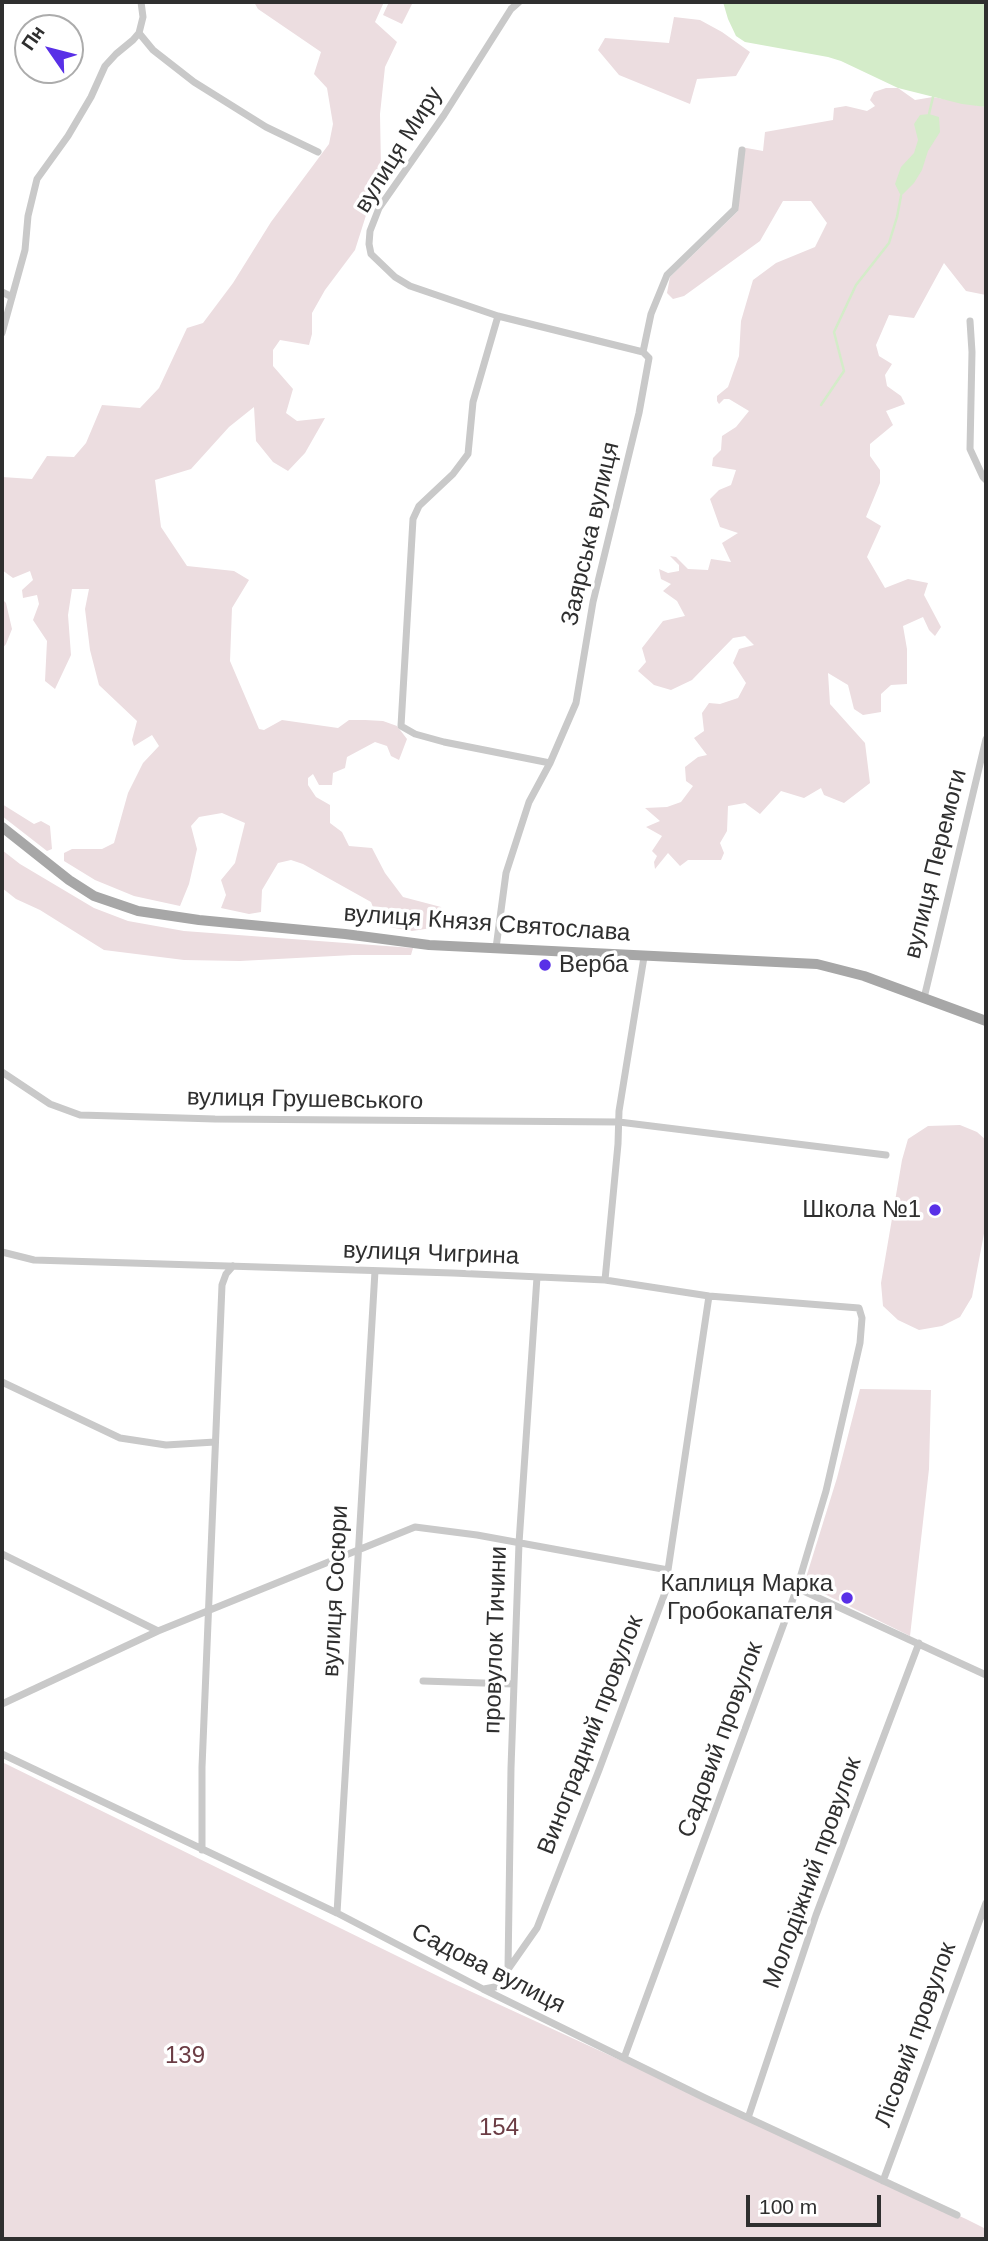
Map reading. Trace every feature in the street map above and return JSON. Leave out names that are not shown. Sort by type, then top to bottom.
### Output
[{"type":"main road","name":"вулиця Князя Святослава","points":[[2,827],[69,880],[94,896],[138,911],[429,945],[817,964],[864,976],[986,1021]]},
{"type":"street","points":[[2,333],[25,250],[28,216],[37,179],[68,136],[91,97],[105,66],[139,33],[143,17],[141,2]]},
{"type":"street","name":"вулиця Миру","points":[[519,2],[511,9],[420,150],[390,191],[370,231],[371,254],[395,277],[410,286],[498,316],[643,352]]},
{"type":"street","points":[[139,33],[153,50],[194,82],[266,127],[318,152]]},
{"type":"street","name":"Заярська вулиця","points":[[496,948],[506,873],[529,802],[550,763],[576,703],[593,603],[639,413],[649,358],[643,352],[651,314],[667,275],[735,209],[742,150]]},
{"type":"street","points":[[2,292],[12,297]]},
{"type":"street","points":[[498,316],[473,402],[468,454],[453,474],[419,506],[413,519],[401,726],[415,734],[444,742],[550,763]]},
{"type":"street","points":[[971,321],[970,449],[982,477],[986,480]]},
{"type":"street","name":"вулиця Перемоги","points":[[924,998],[986,739]]},
{"type":"street","points":[[605,1280],[619,1111],[644,957]]},
{"type":"street","name":"вулиця Грушевського","points":[[2,1072],[50,1104],[80,1115],[620,1122],[886,1155]]},
{"type":"street","name":"вулиця Чигрина","points":[[2,1252],[34,1260],[605,1280],[709,1296],[859,1308]]},
{"type":"street","points":[[202,1850],[202,1767],[222,1285],[233,1266]]},
{"type":"street","name":"вулиця Сосюри","points":[[337,1913],[375,1271]]},
{"type":"street","name":"провулок Тичини","points":[[508,1969],[513,1684],[519,1543],[537,1277]]},
{"type":"street","name":"Виноградний провулок","points":[[508,1969],[537,1928],[542,1916],[669,1582],[668,1570],[709,1296]]},
{"type":"street","name":"Садовий провулок","points":[[624,2058],[797,1587],[826,1491],[860,1343],[862,1318],[859,1308]]},
{"type":"street","points":[[2,1382],[120,1438],[166,1445],[215,1442]]},
{"type":"street","points":[[2,1704],[158,1631],[415,1527],[477,1535],[668,1570]]},
{"type":"street","points":[[2,1554],[158,1631]]},
{"type":"street","points":[[797,1587],[986,1675]]},
{"type":"street","name":"Молодіжний провулок","points":[[748,2118],[816,1915],[919,1643]]},
{"type":"street","points":[[423,1681],[513,1684]]},
{"type":"street","name":"Садова вулиця","points":[[2,1754],[337,1913],[483,1989],[748,2118],[957,2215]]},
{"type":"street","name":"Лісовий провулок","points":[[883,2181],[986,1903]]},
{"type":"street","points":[[483,1989],[500,1986],[508,1969]]},
{"type":"green space","points":[[254,2],[384,2],[375,22],[397,42],[385,67],[380,114],[381,168],[355,250],[325,290],[312,313],[309,345],[280,340],[273,350],[273,366],[293,389],[286,413],[297,421],[325,418],[305,453],[288,471],[273,462],[256,441],[254,407],[229,427],[191,469],[155,480],[161,527],[187,566],[234,571],[249,580],[232,608],[230,661],[259,729],[264,730],[282,720],[338,728],[349,720],[383,721],[397,726],[407,739],[399,760],[391,756],[387,746],[375,742],[347,757],[345,768],[333,773],[332,785],[319,785],[313,774],[308,778],[308,785],[316,797],[330,805],[330,823],[342,832],[349,846],[372,848],[385,873],[403,897],[441,907],[448,924],[438,927],[412,931],[389,927],[377,918],[371,902],[291,860],[278,863],[262,890],[261,912],[249,914],[221,908],[226,895],[221,880],[235,863],[245,823],[222,813],[199,817],[191,826],[197,849],[189,884],[180,906],[134,896],[95,880],[64,861],[64,853],[72,849],[102,849],[114,843],[128,793],[143,763],[159,746],[152,735],[134,746],[132,740],[137,721],[99,685],[90,650],[85,609],[89,589],[72,589],[68,615],[71,655],[55,689],[45,681],[47,641],[33,620],[39,604],[37,595],[23,598],[22,590],[33,580],[30,571],[13,578],[2,570],[2,477],[32,479],[47,456],[74,457],[86,443],[102,405],[140,408],[159,388],[187,328],[203,323],[233,283],[271,222],[329,144],[333,124],[327,88],[314,74],[321,52],[258,9]]},
{"type":"green space","points":[[389,2],[413,2],[402,24],[383,15]]},
{"type":"green space","points":[[674,17],[700,20],[750,52],[736,76],[697,79],[690,104],[619,75],[598,50],[605,38],[669,43]]},
{"type":"green space","points":[[898,88],[915,100],[933,97],[986,107],[986,295],[966,291],[944,263],[914,318],[889,315],[876,345],[879,356],[892,364],[885,375],[887,386],[901,396],[905,404],[886,411],[893,425],[870,444],[870,456],[880,470],[880,483],[866,517],[881,526],[867,557],[885,588],[908,579],[928,583],[924,595],[941,627],[935,636],[923,617],[903,626],[907,649],[907,684],[891,685],[881,694],[881,712],[863,715],[854,709],[848,685],[828,673],[830,704],[865,743],[870,783],[844,803],[824,795],[821,788],[804,798],[781,791],[760,814],[745,803],[728,806],[727,831],[720,843],[724,853],[721,860],[688,860],[680,866],[668,853],[655,869],[657,856],[652,851],[662,836],[646,827],[660,821],[645,808],[667,807],[681,802],[693,786],[686,781],[685,767],[698,757],[707,755],[694,738],[704,731],[702,713],[709,703],[720,704],[738,698],[746,683],[733,663],[739,649],[754,645],[745,636],[733,638],[692,680],[671,690],[654,685],[638,671],[646,662],[642,648],[663,621],[685,616],[677,601],[663,591],[671,584],[661,579],[659,569],[668,573],[679,571],[679,565],[670,556],[676,557],[688,569],[708,570],[711,559],[731,562],[722,543],[738,533],[720,527],[710,499],[719,490],[731,485],[736,470],[712,466],[713,458],[721,450],[722,436],[736,427],[749,411],[729,399],[724,399],[719,404],[717,396],[728,387],[739,356],[741,321],[753,280],[776,263],[815,247],[827,223],[811,201],[783,201],[760,241],[684,296],[673,299],[667,293],[670,277],[738,211],[741,147],[763,151],[765,132],[833,120],[834,108],[846,106],[867,111],[875,106],[870,100],[874,92]]},
{"type":"green space","points":[[2,599],[6,603],[12,629],[2,649]]},
{"type":"green space","points":[[2,804],[34,824],[41,821],[50,826],[52,849],[47,851],[2,816]]},
{"type":"green space","points":[[2,850],[20,864],[94,908],[128,921],[184,931],[413,948],[411,955],[240,961],[184,960],[104,950],[40,910],[16,899],[2,888]]},
{"type":"green space","points":[[960,1125],[977,1132],[986,1140],[986,1223],[972,1297],[960,1317],[942,1326],[919,1330],[898,1320],[883,1306],[881,1283],[902,1160],[908,1139],[928,1126]]},
{"type":"green space","points":[[860,1389],[931,1390],[929,1469],[910,1636],[804,1584],[837,1478]]},
{"type":"green space","name":"139","points":[[2,1762],[448,1981],[966,2219],[986,2229],[986,2239],[2,2239]]},
{"type":"shaded area","points":[[723,2],[986,2],[986,107],[962,104],[898,88],[828,57],[745,42],[736,36]]},
{"type":"shaded area","points":[[920,115],[939,117],[940,132],[928,151],[922,170],[901,196],[895,184],[901,167],[914,153],[918,140],[914,124]]},
{"type":"waterway","points":[[929,114],[933,97]]},
{"type":"waterway","points":[[821,405],[844,371],[834,332],[856,285],[889,243],[901,196]]},
{"type":"place","name":"Верба","points":[[545,965]]},
{"type":"place","name":"Школа №1","points":[[935,1210]]},
{"type":"place","name":"Каплиця Марка Гробокапателя","points":[[847,1598]]},
{"type":"park label","name":"154","points":[[499,2128]]}]
